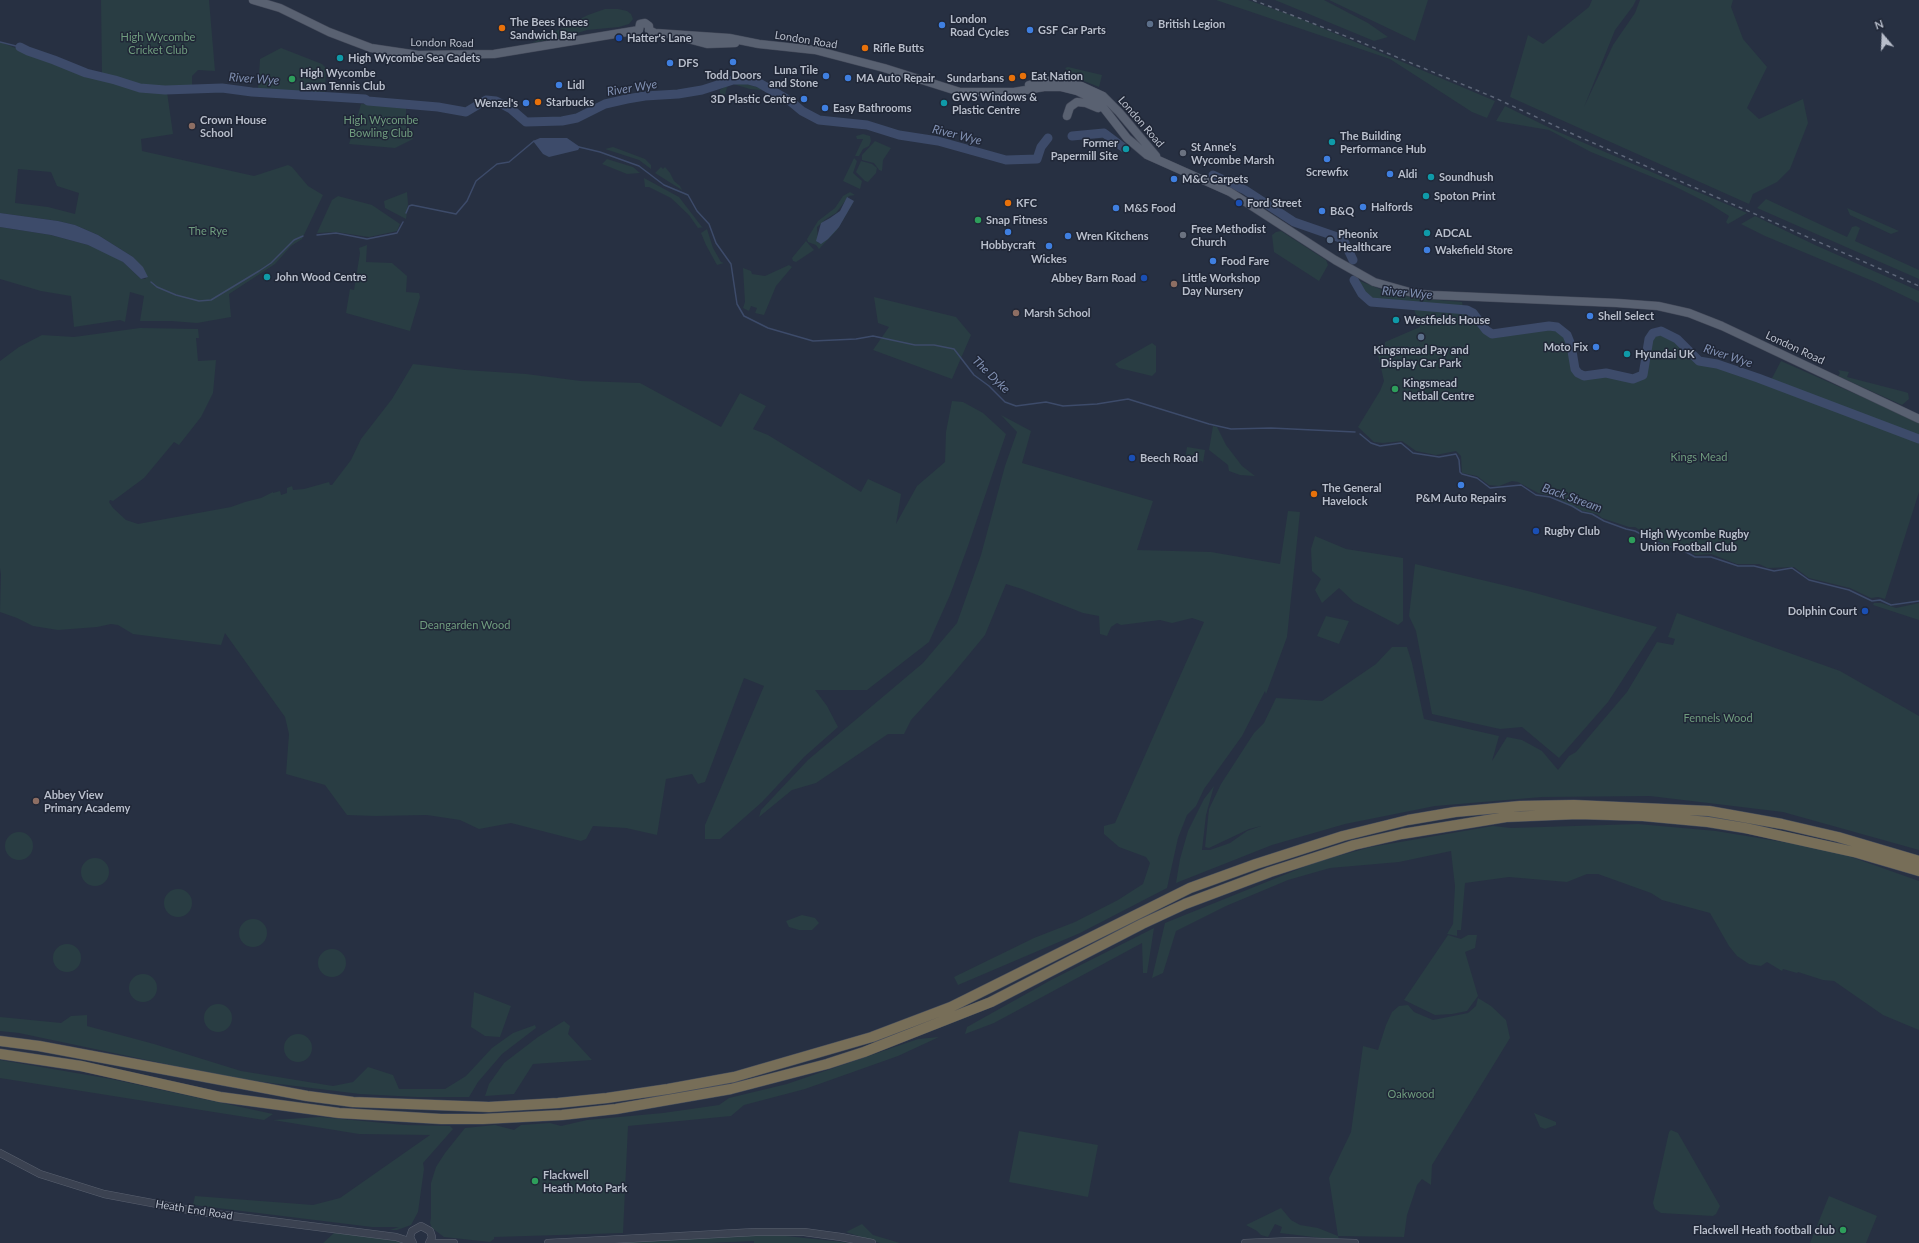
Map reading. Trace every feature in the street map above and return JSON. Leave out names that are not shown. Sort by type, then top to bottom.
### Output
[{"type":"highway","points":[[0,1041],[39,1046],[307,1096],[353,1102],[448,1107],[489,1107],[607,1098],[734,1077],[872,1037],[951,1007],[1150,907],[1198,886],[1256,864],[1343,836],[1408,820],[1455,812],[1520,806],[1574,805],[1709,811],[1782,824],[1838,837],[1919,861]]},
{"type":"highway","points":[[0,1054],[81,1066],[220,1097],[339,1113],[441,1119],[483,1119],[562,1115],[616,1109],[731,1089],[827,1064],[898,1040],[991,1002],[1142,924],[1186,904],[1270,872],[1354,845],[1402,834],[1476,821],[1506,818],[1578,814],[1643,816],[1708,822],[1804,840],[1854,852],[1919,872]]},
{"type":"main road","name":"London Road","points":[[253,0],[280,8],[329,32],[371,48],[418,55],[494,54],[639,30],[643,33],[649,30],[655,33],[729,38],[759,44],[815,50],[884,68],[960,92],[1000,93],[1044,87],[1061,87],[1077,91],[1098,102],[1123,132],[1147,154],[1230,192],[1335,260],[1374,282],[1413,292],[1454,297],[1561,299],[1658,306],[1689,313],[1722,326],[1919,419]]},
{"type":"main road","name":"London Road","points":[[667,34],[708,44],[759,44]]},
{"type":"main road","points":[[687,35],[718,40]]},
{"type":"main road","name":"London Road","points":[[1011,92],[1043,81],[1062,81],[1079,85],[1103,96],[1119,112],[1158,158]]},
{"type":"main road","points":[[1067,116],[1070,107],[1077,102],[1097,106],[1123,132]]},
{"type":"main road","points":[[1117,114],[1122,124],[1147,154]]},
{"type":"street","name":"Heath End Road","points":[[0,1154],[40,1174],[104,1194],[200,1212],[396,1237],[412,1242]]},
{"type":"street","name":"Heath End Road","points":[[396,1237],[421,1226],[428,1228],[431,1234]]},
{"type":"street","points":[[412,1231],[410,1237],[412,1242]]},
{"type":"street","points":[[548,1243],[756,1232],[804,1232],[872,1243]]},
{"type":"street","points":[[429,1243],[431,1234],[443,1242]]},
{"type":"street","points":[[1245,1243],[1292,1241],[1355,1243]]},
{"type":"street","points":[[434,1243],[454,1243]]},
{"type":"green space","name":"High Wycombe Cricket Club","points":[[101,0],[209,0],[215,71],[198,70],[192,76],[192,85],[165,87],[141,85],[102,74]]},
{"type":"green space","points":[[1216,0],[1248,0],[1296,17],[1495,101],[1487,118],[1472,112],[1390,59]]},
{"type":"green space","points":[[1275,0],[1324,0],[1368,23],[1388,37],[1374,41]]},
{"type":"green space","points":[[1329,0],[1428,0],[1415,41]]},
{"type":"green space","points":[[1592,0],[1636,0],[1615,30],[1584,107],[1613,45],[1635,13],[1640,0],[1733,0],[1731,7],[1743,39],[1767,67],[1747,108],[1759,119],[1803,99],[1808,123],[1790,169],[1777,182],[1753,194],[1749,204],[1510,97],[1528,35],[1543,44],[1589,7]]},
{"type":"green space","points":[[605,9],[627,11],[631,14],[633,19],[629,24],[619,27],[587,30],[565,37],[532,43],[588,15]]},
{"type":"green space","name":"The Rye","points":[[0,42],[90,77],[110,81],[147,92],[167,92],[173,134],[141,139],[142,151],[254,176],[288,165],[292,167],[308,186],[323,195],[302,239],[291,246],[275,264],[229,294],[231,317],[197,323],[140,321],[144,296],[130,292],[125,322],[120,320],[74,327],[71,296],[41,291],[0,279],[0,227],[51,235],[88,245],[114,256],[123,262],[141,279],[146,279],[133,257],[98,235],[75,225],[58,221],[0,213]],"holes":[[[18,169],[51,172],[57,186],[79,193],[75,214],[48,207],[15,203]]]},
{"type":"green space","name":"High Wycombe Lawn Tennis Club","points":[[281,48],[322,64],[326,68],[325,93],[258,90],[260,59]]},
{"type":"green space","points":[[1068,67],[1102,75],[1099,87],[1074,77],[1065,68]]},
{"type":"green space","points":[[733,81],[763,89],[750,89],[733,84],[727,87],[725,95],[720,96],[720,90]]},
{"type":"green space","name":"High Wycombe Bowling Club","points":[[361,104],[406,106],[406,126],[413,139],[395,148],[349,144],[355,125],[358,122],[357,118]]},
{"type":"green space","points":[[1505,106],[1554,130],[1747,213],[1728,224],[1726,222],[1729,216],[1710,204],[1672,185],[1591,152],[1549,130],[1496,121]]},
{"type":"green space","points":[[863,134],[870,136],[871,141],[869,146],[863,149],[859,156],[855,156],[863,139],[857,139],[856,136]]},
{"type":"green space","points":[[875,141],[891,148],[883,160],[882,171],[879,170],[874,163],[862,160],[862,155]]},
{"type":"green space","points":[[613,147],[645,159],[651,165],[651,169],[639,160],[605,149]]},
{"type":"green space","points":[[854,158],[857,161],[853,173],[862,181],[860,189],[843,181]]},
{"type":"green space","points":[[607,159],[633,167],[640,173],[627,174],[602,164]]},
{"type":"green space","points":[[861,161],[872,164],[877,168],[876,173],[868,182],[856,172]]},
{"type":"green space","points":[[661,167],[663,169],[665,167],[682,190],[655,173]]},
{"type":"green space","points":[[644,178],[679,197],[702,227],[704,227],[698,228],[689,215],[671,198],[649,187],[645,187]]},
{"type":"green space","points":[[407,192],[408,204],[406,219],[385,208],[384,201]]},
{"type":"green space","points":[[850,192],[855,195],[849,196],[836,213],[817,227],[818,243],[830,236],[856,198],[837,230],[819,249],[816,245],[808,242],[807,239],[818,221],[835,208],[843,196]]},
{"type":"green space","points":[[338,196],[372,205],[400,224],[397,231],[369,237],[336,232],[317,233],[332,200]]},
{"type":"green space","points":[[1766,199],[1847,237],[1852,227],[1856,226],[1860,228],[1855,241],[1919,270],[1919,279],[1757,208]]},
{"type":"green space","points":[[1847,208],[1899,231],[1891,234],[1850,215]]},
{"type":"green space","points":[[1755,216],[1815,245],[1919,291],[1919,303],[1875,282],[1765,236],[1741,224]]},
{"type":"green space","points":[[707,229],[713,248],[721,262],[724,263],[717,265],[706,245],[701,233]]},
{"type":"green space","points":[[1281,231],[1326,260],[1328,265],[1319,281],[1274,252],[1272,235]]},
{"type":"green space","points":[[806,241],[814,250],[796,262],[793,261],[792,258]]},
{"type":"green space","points":[[367,245],[366,262],[392,263],[407,276],[406,292],[419,293],[420,297],[410,331],[346,313],[350,289],[354,290],[360,253],[359,248]]},
{"type":"green space","points":[[789,265],[792,267],[776,286],[764,315],[755,313],[757,308],[751,306],[749,311],[743,308],[745,302],[743,268],[751,271],[752,274],[765,276]]},
{"type":"green space","points":[[1355,279],[1390,293],[1416,298],[1462,302],[1463,308],[1369,300],[1356,286]]},
{"type":"green space","points":[[874,297],[956,317],[971,335],[952,379],[873,350],[889,327],[878,323]]},
{"type":"green space","name":"Kings Mead","points":[[1414,309],[1469,313],[1475,318],[1483,330],[1493,335],[1511,334],[1542,328],[1557,329],[1567,341],[1570,349],[1572,366],[1579,375],[1586,377],[1613,375],[1637,380],[1647,372],[1649,349],[1653,335],[1658,331],[1673,337],[1695,361],[1722,367],[1919,440],[1919,492],[1885,599],[1878,597],[1871,598],[1850,588],[1809,578],[1794,567],[1768,568],[1759,564],[1737,564],[1711,554],[1696,555],[1686,549],[1667,545],[1635,527],[1629,527],[1602,518],[1597,514],[1583,511],[1552,496],[1538,493],[1518,482],[1512,481],[1499,486],[1489,485],[1477,476],[1462,473],[1461,456],[1456,451],[1436,455],[1416,451],[1402,441],[1383,443],[1374,442],[1358,427],[1380,391],[1384,381],[1378,355],[1384,354],[1385,342],[1420,327],[1420,316],[1416,315]]},
{"type":"green space","name":"Deangarden Wood","points":[[140,328],[198,329],[199,338],[196,338],[198,361],[216,360],[213,393],[201,417],[179,445],[174,442],[144,478],[113,501],[110,500],[109,502],[113,508],[126,520],[138,524],[231,507],[261,498],[273,492],[280,491],[281,495],[287,493],[287,488],[292,486],[293,490],[304,489],[329,482],[330,485],[332,485],[351,460],[361,439],[392,399],[413,364],[465,370],[526,374],[581,381],[640,383],[721,427],[740,393],[766,406],[753,429],[768,435],[861,492],[868,479],[901,494],[896,524],[917,486],[945,462],[946,432],[952,401],[963,402],[983,413],[1006,434],[950,595],[929,642],[867,690],[815,690],[827,706],[838,727],[804,757],[762,802],[720,839],[705,839],[705,825],[764,686],[744,678],[705,782],[698,784],[692,774],[666,779],[657,835],[626,828],[593,826],[586,839],[581,841],[511,823],[479,829],[460,820],[427,815],[347,815],[325,785],[286,774],[289,734],[285,717],[225,633],[221,645],[133,634],[118,625],[111,624],[97,627],[58,630],[33,626],[0,612],[0,361],[19,347],[42,335],[74,337]]},
{"type":"green space","points":[[1152,343],[1156,346],[1156,372],[1152,376],[1119,368],[1115,364]]},
{"type":"green space","points":[[1781,361],[1919,422],[1919,435],[1771,380]]},
{"type":"green space","points":[[1838,370],[1849,372],[1847,377],[1908,393],[1909,399],[1902,405],[1838,376],[1840,373]]},
{"type":"green space","points":[[1001,415],[1031,431],[1022,463],[1153,501],[1137,550],[1211,552],[1280,564],[1288,511],[1300,512],[1287,637],[1266,694],[1265,691],[1242,736],[1204,789],[1196,806],[1187,815],[1178,838],[1167,888],[1080,933],[958,985],[954,977],[1034,938],[1075,922],[1118,900],[1143,884],[1150,863],[1146,857],[1119,847],[1104,834],[1104,826],[1115,823],[1204,622],[1192,618],[1172,623],[1160,620],[1121,625],[1117,623],[1111,627],[1107,636],[1100,634],[1099,616],[1083,613],[1006,584],[985,635],[952,675],[911,720],[904,734],[888,734],[816,783],[792,790],[759,817],[761,810],[808,760],[923,663],[957,623],[981,555],[1005,466],[1017,432]]},
{"type":"green space","points":[[1213,426],[1217,427],[1226,445],[1242,466],[1255,476],[1240,475],[1229,471],[1228,465],[1209,450]]},
{"type":"green space","points":[[1187,447],[1205,450],[1203,463],[1202,461],[1185,459]]},
{"type":"green space","points":[[1315,536],[1346,549],[1403,558],[1403,621],[1398,625],[1354,602],[1339,588],[1322,603],[1315,590],[1321,579],[1312,571],[1311,549]]},
{"type":"green space","points":[[1415,564],[1528,591],[1657,627],[1608,702],[1559,758],[1522,727],[1500,729],[1432,714],[1416,631],[1409,616]]},
{"type":"green space","points":[[1874,603],[1881,603],[1896,608],[1919,603],[1919,620],[1873,605]]},
{"type":"green space","name":"Fennels Wood","points":[[1677,613],[1840,671],[1919,716],[1919,850],[1783,812],[1650,796],[1542,797],[1435,806],[1345,824],[1272,845],[1176,883],[1180,859],[1188,831],[1204,799],[1214,786],[1206,815],[1202,850],[1210,850],[1230,843],[1247,831],[1261,826],[1249,829],[1209,848],[1205,847],[1209,809],[1221,784],[1254,733],[1264,723],[1276,698],[1322,701],[1376,664],[1392,647],[1407,647],[1424,719],[1499,736],[1492,761],[1507,737],[1522,740],[1542,751],[1558,770],[1569,756],[1576,752],[1627,692],[1657,642],[1673,645],[1675,639],[1668,637]]},
{"type":"green space","points":[[1326,616],[1349,621],[1339,644],[1317,636]]},
{"type":"green space","points":[[1638,824],[1716,831],[1840,853],[1919,881],[1919,1030],[1883,1015],[1834,981],[1823,980],[1783,969],[1782,971],[1767,962],[1761,966],[1749,964],[1737,956],[1729,946],[1710,913],[1662,900],[1651,893],[1598,874],[1587,874],[1567,882],[1509,877],[1465,883],[1461,930],[1457,930],[1457,936],[1447,934],[1453,924],[1455,886],[1451,851],[1399,862],[1330,868],[1288,880],[1226,906],[1176,931],[1163,973],[1152,978],[1165,923],[1316,862],[1371,847],[1493,826],[1511,828]]},
{"type":"green space","points":[[19,832],[29,836],[33,846],[29,856],[19,860],[9,856],[5,846],[9,836]]},
{"type":"green space","points":[[95,858],[105,862],[109,872],[105,882],[95,886],[85,882],[81,872],[85,862]]},
{"type":"green space","points":[[178,889],[188,893],[192,903],[188,913],[178,917],[168,913],[164,903],[168,893]]},
{"type":"green space","points":[[802,915],[815,918],[819,923],[812,930],[799,930],[789,927],[786,921]]},
{"type":"green space","points":[[253,919],[263,923],[267,933],[263,943],[253,947],[243,943],[239,933],[243,923]]},
{"type":"green space","points":[[1154,928],[1147,973],[1143,973],[1142,943],[994,1023],[965,1034],[967,1027],[1051,980]]},
{"type":"green space","points":[[1448,935],[1461,939],[1468,935],[1477,935],[1475,948],[1465,952],[1478,996],[1467,1011],[1435,1015],[1404,1000]]},
{"type":"green space","points":[[67,944],[77,948],[81,958],[77,968],[67,972],[57,968],[53,958],[57,948]]},
{"type":"green space","points":[[332,949],[342,953],[346,963],[342,973],[332,977],[322,973],[318,963],[322,953]]},
{"type":"green space","points":[[143,974],[153,978],[157,988],[153,998],[143,1002],[133,998],[129,988],[133,978]]},
{"type":"green space","points":[[474,992],[511,1006],[500,1037],[485,1036],[471,1027]]},
{"type":"green space","name":"Oakwood","points":[[1478,998],[1491,1006],[1506,1020],[1510,1038],[1432,1165],[1431,1185],[1422,1179],[1417,1185],[1407,1215],[1404,1237],[1338,1236],[1329,1178],[1351,1132],[1363,1046],[1378,1050],[1392,1012],[1399,1006],[1408,1005],[1414,1012],[1433,1020],[1468,1013],[1476,1006]]},
{"type":"green space","points":[[218,1004],[228,1008],[232,1018],[228,1028],[218,1032],[208,1028],[204,1018],[208,1008]]},
{"type":"green space","points":[[87,1015],[87,1026],[154,1044],[241,1071],[333,1086],[353,1082],[368,1067],[393,1075],[399,1089],[445,1089],[466,1076],[492,1048],[513,1033],[535,1025],[536,1028],[502,1054],[478,1082],[469,1097],[417,1097],[360,1094],[255,1081],[199,1071],[19,1033],[0,1031],[0,1017],[61,1023],[71,1016]]},
{"type":"green space","points":[[564,1021],[570,1026],[568,1034],[592,1060],[533,1064],[514,1094],[485,1096],[489,1084],[504,1063],[538,1037]]},
{"type":"green space","points":[[298,1034],[308,1038],[312,1048],[308,1058],[298,1062],[288,1058],[284,1048],[288,1038]]},
{"type":"green space","name":"Flackwell Heath Moto Park","points":[[939,1037],[898,1056],[805,1089],[744,1105],[731,1116],[628,1126],[623,1233],[494,1237],[494,1239],[490,1242],[444,1237],[432,1228],[430,1223],[431,1183],[436,1167],[465,1128],[495,1125],[514,1130],[521,1125],[550,1123],[561,1126],[587,1120],[663,1113],[719,1105],[729,1098],[787,1084],[918,1039]]},
{"type":"green space","points":[[0,1060],[111,1079],[273,1114],[264,1120],[0,1078]]},
{"type":"green space","points":[[1534,1113],[1556,1122],[1556,1125],[1545,1129],[1540,1127]]},
{"type":"green space","points":[[320,1117],[405,1125],[450,1126],[453,1129],[423,1163],[424,1169],[418,1212],[411,1225],[397,1230],[390,1230],[399,1227],[372,1227],[193,1205],[195,1196],[313,1205],[340,1198],[430,1135],[359,1134],[273,1120]]},
{"type":"green space","points":[[1671,1130],[1678,1133],[1720,1206],[1716,1214],[1713,1216],[1661,1213],[1655,1209],[1653,1203],[1669,1132]]},
{"type":"green space","points":[[1019,1131],[1098,1145],[1088,1197],[1009,1182]]},
{"type":"green space","name":"Flackwell Heath football club","points":[[1829,1196],[1877,1216],[1866,1243],[1810,1243]]},
{"type":"green space","points":[[1281,1208],[1291,1220],[1300,1225],[1318,1228],[1338,1236],[1339,1240],[1280,1233],[1282,1227],[1275,1224],[1268,1237],[1261,1235],[1246,1225]]},
{"type":"green space","points":[[862,1224],[873,1235],[900,1243],[880,1243],[846,1232]]},
{"type":"green space","points":[[334,1233],[396,1238],[404,1243],[323,1243]]},
{"type":"green space","points":[[767,1234],[852,1243],[754,1243],[754,1241],[707,1243],[606,1243]]},
{"type":"water","points":[[540,138],[567,138],[580,147],[578,150],[549,157],[543,154],[533,141]]},
{"type":"water","points":[[847,197],[854,201],[839,227],[821,244],[816,241],[821,223],[840,211]]},
{"type":"water","points":[[0,213],[58,221],[75,225],[98,235],[133,257],[143,267],[148,277],[141,279],[123,262],[88,245],[51,235],[0,227]]},
{"type":"waterway","points":[[0,42],[20,47]]},
{"type":"waterway","name":"River Wye","points":[[20,47],[86,73],[140,88],[165,90],[222,88],[252,92],[365,99],[368,101],[438,107],[466,112],[486,100],[496,101],[511,109],[526,122],[562,121],[577,118],[605,104],[627,99],[645,96],[678,94],[702,90],[733,80],[748,80],[759,83],[790,101],[802,111],[819,120],[867,125],[899,135],[938,141],[1006,160],[1037,159],[1041,147],[1048,138]]},
{"type":"waterway","name":"River Wye","points":[[1072,136],[1104,133],[1124,148]]},
{"type":"waterway","points":[[406,213],[409,206],[412,205],[456,214],[467,201],[476,181],[497,164],[509,162],[534,141]]},
{"type":"waterway","name":"The Dyke","points":[[579,147],[600,152],[639,166],[664,185],[688,195],[697,211],[709,224],[716,243],[731,264],[737,304],[744,316],[768,328],[813,341],[856,339],[873,336],[915,345],[934,345],[954,349],[974,375],[989,386],[1005,402],[1016,406],[1046,402],[1063,406],[1097,404],[1128,399],[1209,424],[1231,429],[1271,428],[1355,432]]},
{"type":"waterway","name":"River Wye","points":[[1213,175],[1245,190],[1294,222],[1343,239],[1353,260]]},
{"type":"waterway","points":[[317,235],[336,233],[367,239],[397,233],[403,222]]},
{"type":"waterway","points":[[151,282],[157,287],[176,295],[199,301],[211,300],[271,263],[294,240],[303,236]]},
{"type":"waterway","name":"River Wye","points":[[1354,280],[1362,294],[1371,302],[1467,310],[1473,313],[1486,330],[1492,334],[1549,326],[1557,327],[1567,335],[1571,345],[1575,369],[1578,373],[1584,376],[1606,373],[1633,379],[1643,375],[1649,339],[1653,333],[1661,331],[1677,339],[1699,361],[1717,364],[1758,378],[1919,439]]},
{"type":"waterway","name":"Back Stream","points":[[1360,434],[1371,443],[1380,446],[1401,443],[1413,453],[1439,457],[1456,454],[1459,460],[1460,472],[1462,474],[1477,478],[1490,488],[1521,485],[1536,495],[1550,497],[1582,512],[1592,514],[1604,521],[1635,531],[1658,543],[1681,550]]},
{"type":"waterway","name":"Back Stream","points":[[1686,552],[1695,557],[1711,557],[1738,566],[1754,566],[1774,571],[1792,568],[1809,580],[1849,590],[1872,601],[1880,600],[1891,605],[1919,601]]},
{"type":"railway","points":[[1253,0],[1358,41],[1493,97],[1575,135],[1919,286]]},
{"type":"place","name":"British Legion","points":[[1150,24]]},
{"type":"place","name":"London Road Cycles","points":[[942,25]]},
{"type":"place","name":"The Bees Knees Sandwich Bar","points":[[502,28]]},
{"type":"place","name":"GSF Car Parts","points":[[1030,30]]},
{"type":"place","name":"Hatter's Lane","points":[[619,38]]},
{"type":"place","name":"Rifle Butts","points":[[865,48]]},
{"type":"place","name":"High Wycombe Sea Cadets","points":[[340,58]]},
{"type":"place","name":"Todd Doors","points":[[733,62]]},
{"type":"place","name":"DFS","points":[[670,63]]},
{"type":"place","name":"Luna Tile and Stone","points":[[826,76]]},
{"type":"place","name":"Eat Nation","points":[[1023,76]]},
{"type":"place","name":"MA Auto Repair","points":[[848,78]]},
{"type":"place","name":"Sundarbans","points":[[1012,78]]},
{"type":"place","name":"High Wycombe Lawn Tennis Club","points":[[292,79]]},
{"type":"place","name":"Lidl","points":[[559,85]]},
{"type":"place","name":"3D Plastic Centre","points":[[804,99]]},
{"type":"place","name":"Starbucks","points":[[538,102]]},
{"type":"place","name":"Wenzel's","points":[[526,103]]},
{"type":"place","name":"GWS Windows & Plastic Centre","points":[[944,103]]},
{"type":"place","name":"Easy Bathrooms","points":[[825,108]]},
{"type":"place","name":"Crown House School","points":[[192,126]]},
{"type":"place","name":"The Building Performance Hub","points":[[1332,142]]},
{"type":"place","name":"Former Papermill Site","points":[[1126,149]]},
{"type":"place","name":"St Anne's Wycombe Marsh","points":[[1183,153]]},
{"type":"place","name":"Screwfix","points":[[1327,159]]},
{"type":"place","name":"Aldi","points":[[1390,174]]},
{"type":"place","name":"Soundhush","points":[[1431,177]]},
{"type":"place","name":"M&C Carpets","points":[[1174,179]]},
{"type":"place","name":"Spoton Print","points":[[1426,196]]},
{"type":"place","name":"KFC","points":[[1008,203]]},
{"type":"place","name":"Ford Street","points":[[1239,203]]},
{"type":"place","name":"Halfords","points":[[1363,207]]},
{"type":"place","name":"M&S Food","points":[[1116,208]]},
{"type":"place","name":"B&Q","points":[[1322,211]]},
{"type":"place","name":"Snap Fitness","points":[[978,220]]},
{"type":"place","name":"Hobbycraft","points":[[1008,232]]},
{"type":"place","name":"ADCAL","points":[[1427,233]]},
{"type":"place","name":"Free Methodist Church","points":[[1183,235]]},
{"type":"place","name":"Wren Kitchens","points":[[1068,236]]},
{"type":"place","name":"Pheonix Healthcare","points":[[1330,240]]},
{"type":"place","name":"Wickes","points":[[1049,246]]},
{"type":"place","name":"Wakefield Store","points":[[1427,250]]},
{"type":"place","name":"Food Fare","points":[[1213,261]]},
{"type":"place","name":"John Wood Centre","points":[[267,277]]},
{"type":"place","name":"Abbey Barn Road","points":[[1144,278]]},
{"type":"place","name":"Little Workshop Day Nursery","points":[[1174,284]]},
{"type":"place","name":"Marsh School","points":[[1016,313]]},
{"type":"place","name":"Shell Select","points":[[1590,316]]},
{"type":"place","name":"Westfields House","points":[[1396,320]]},
{"type":"place","name":"Kingsmead Pay and Display Car Park","points":[[1421,337]]},
{"type":"place","name":"Moto Fix","points":[[1596,347]]},
{"type":"place","name":"Hyundai UK","points":[[1627,354]]},
{"type":"place","name":"Kingsmead Netball Centre","points":[[1395,389]]},
{"type":"place","name":"Beech Road","points":[[1132,458]]},
{"type":"place","name":"P&M Auto Repairs","points":[[1461,485]]},
{"type":"place","name":"The General Havelock","points":[[1314,494]]},
{"type":"place","name":"Rugby Club","points":[[1536,531]]},
{"type":"place","name":"High Wycombe Rugby Union Football Club","points":[[1632,540]]},
{"type":"place","name":"Dolphin Court","points":[[1865,611]]},
{"type":"place","name":"Abbey View Primary Academy","points":[[36,801]]},
{"type":"place","name":"Flackwell Heath Moto Park","points":[[535,1181]]},
{"type":"place","name":"Flackwell Heath football club","points":[[1843,1230]]}]
